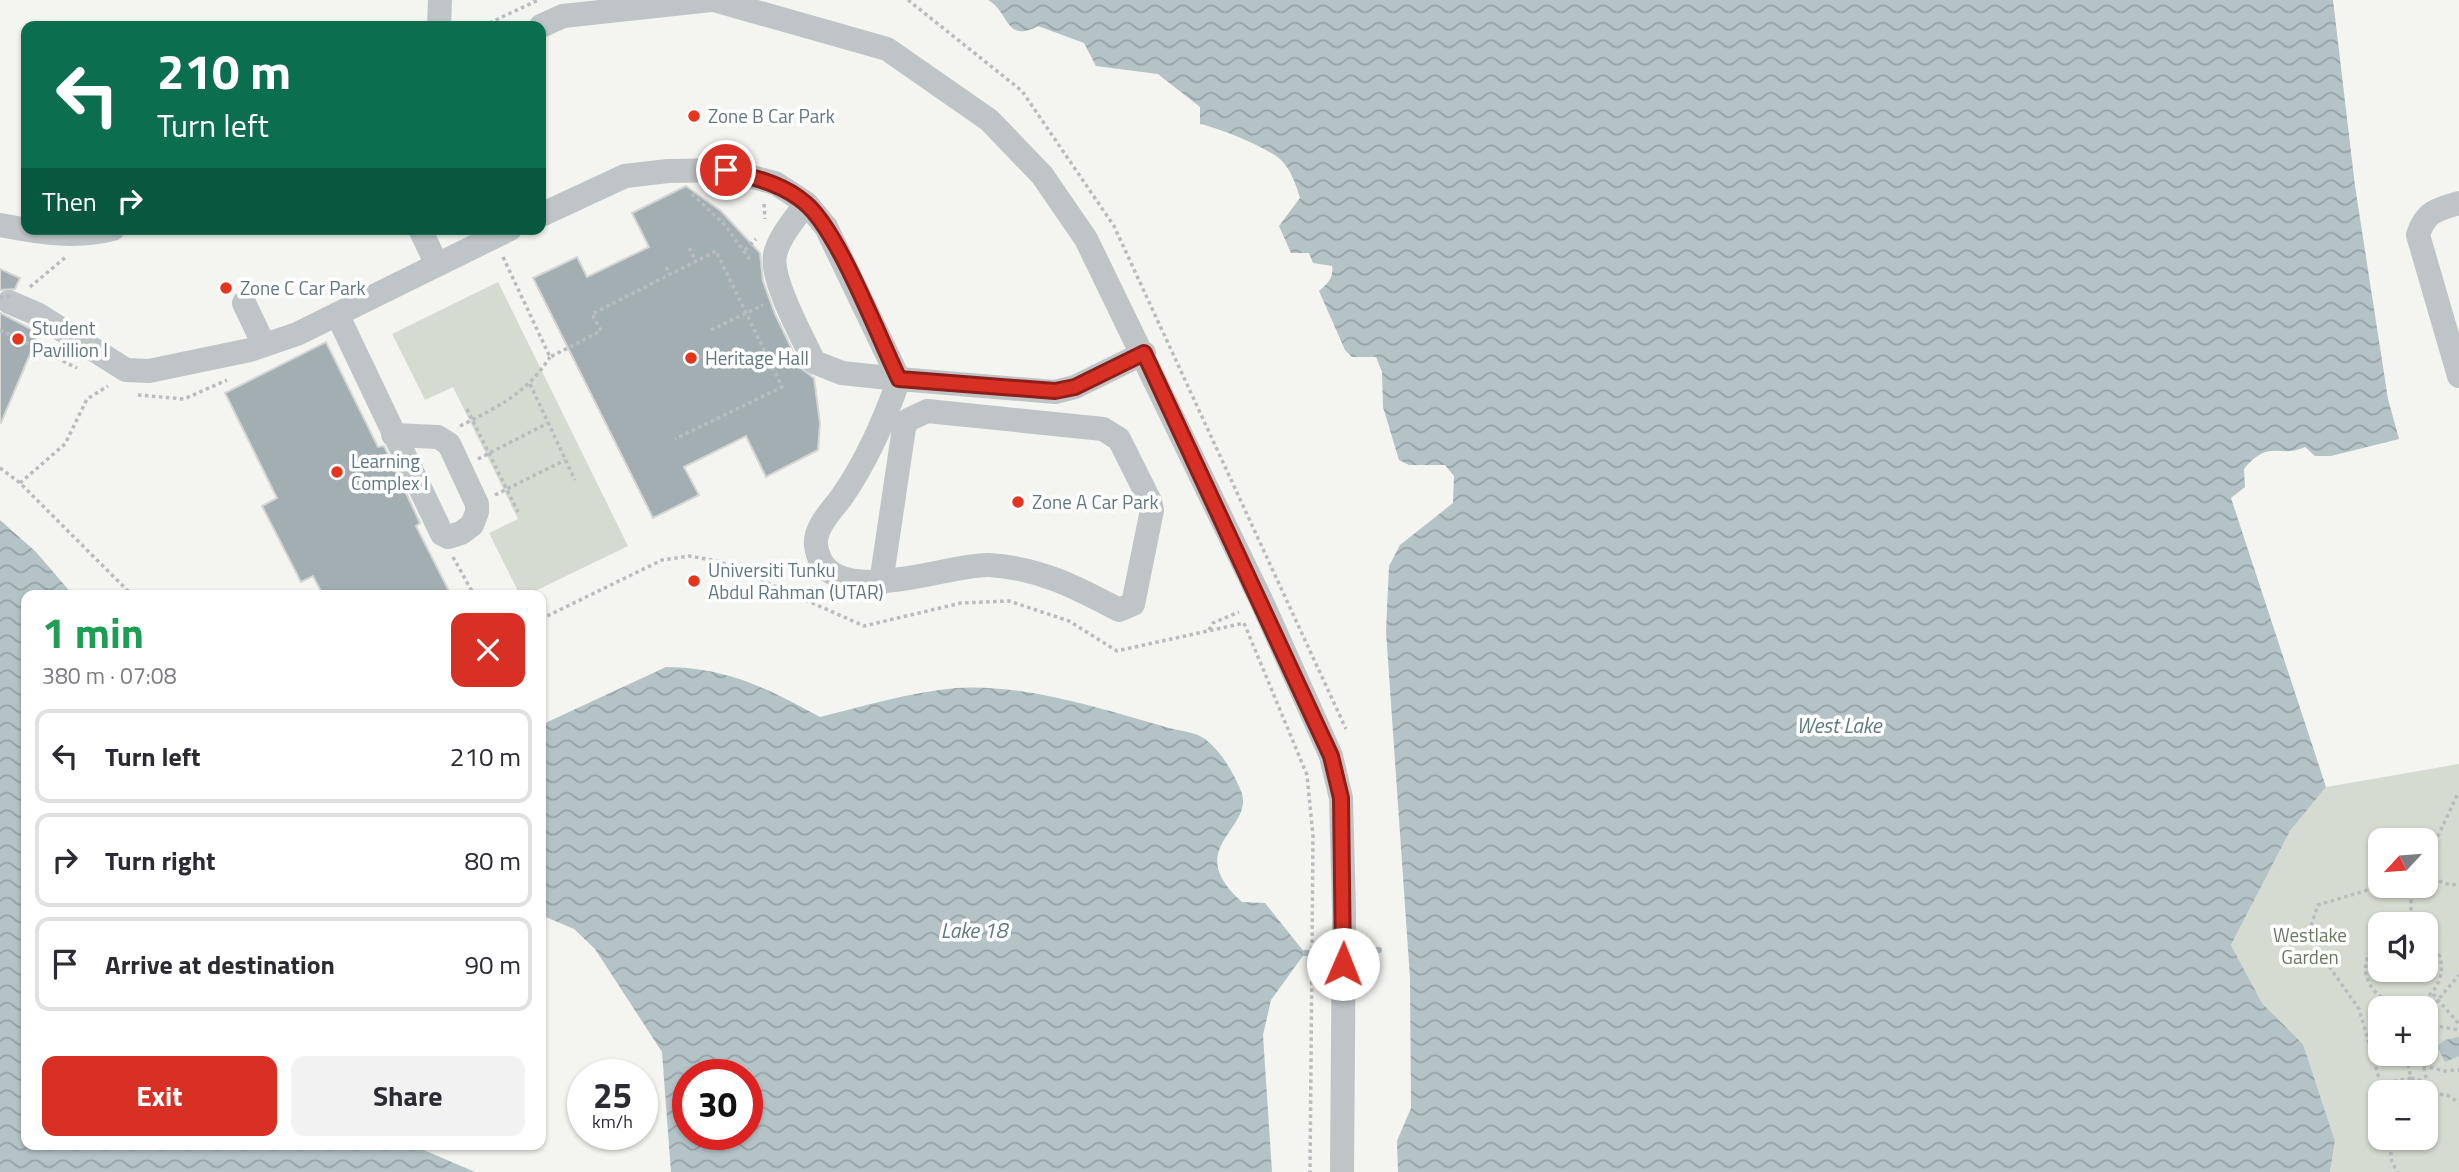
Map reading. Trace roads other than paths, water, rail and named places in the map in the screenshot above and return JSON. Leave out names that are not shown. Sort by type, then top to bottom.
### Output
[{"type":"street","points":[[439,21],[440,0]]},
{"type":"street","points":[[546,24],[563,16],[713,0],[887,49],[989,120],[1042,175],[1086,239],[1144,353],[1331,756],[1341,798],[1344,912],[1342,1172]]},
{"type":"street","points":[[546,213],[625,176],[668,171],[726,170],[775,183],[806,203],[826,227],[899,379],[864,465],[820,527],[816,544],[824,564],[840,577],[860,583],[881,583],[987,565],[1052,576],[1119,610],[1133,604],[1152,510],[1150,501],[1119,439],[1103,429],[927,411],[908,420],[904,428],[881,583]]},
{"type":"street","points":[[806,203],[780,242],[774,261],[778,280],[814,362],[842,373],[1055,391],[1075,387],[1144,353]]},
{"type":"street","points":[[2459,203],[2433,210],[2422,220],[2418,235],[2459,376]]},
{"type":"street","points":[[0,225],[21,229]]},
{"type":"street","points":[[423,235],[437,265]]},
{"type":"street","points":[[7,298],[126,370],[149,371],[264,345],[337,314],[437,265],[509,240]]},
{"type":"street","points":[[244,303],[264,345]]},
{"type":"street","points":[[337,314],[393,435],[442,534],[455,536],[467,529],[475,518],[477,504],[449,444],[438,437],[393,435]]},
{"type":"water","name":"West Lake","points":[[988,0],[2333,0],[2355,186],[2388,399],[2399,439],[2331,456],[2315,456],[2305,447],[2261,454],[2244,469],[2245,487],[2231,498],[2326,787],[2290,831],[2231,945],[2262,1003],[2303,1044],[2335,1141],[2330,1172],[1398,1172],[1397,1141],[1411,1108],[1410,978],[1386,631],[1389,566],[1400,545],[1453,503],[1454,476],[1445,465],[1409,465],[1399,460],[1383,407],[1382,372],[1376,357],[1352,357],[1345,350],[1319,291],[1330,280],[1332,266],[1313,263],[1309,253],[1291,253],[1279,226],[1300,198],[1284,163],[1265,149],[1242,138],[1200,124],[1200,107],[1158,74],[1096,66],[1084,43],[1038,26],[1027,31],[1013,29]]},
{"type":"water","points":[[0,520],[36,552],[69,590],[21,590],[21,1150],[424,1150],[475,1172],[0,1172]]},
{"type":"water","name":"Lake 18","points":[[666,667],[709,671],[728,676],[782,697],[820,717],[922,693],[956,688],[982,688],[1064,699],[1193,733],[1211,744],[1221,756],[1241,791],[1243,804],[1239,817],[1218,853],[1218,867],[1225,883],[1242,902],[1265,903],[1305,953],[1271,1000],[1263,1035],[1272,1172],[671,1172],[662,1052],[595,949],[574,929],[546,917],[546,723]]},
{"type":"water","points":[[2459,1037],[2459,1056],[2445,1062],[2438,1045],[2445,1040]]},
{"type":"waterway","points":[[1349,952],[1379,950]]},
{"type":"waterway","points":[[1305,953],[1338,952]]},
{"type":"place","name":"Zone B Car Park","points":[[694,116]]},
{"type":"place","name":"Zone C Car Park","points":[[226,288]]},
{"type":"place","name":"Student Pavillion I","points":[[18,339]]},
{"type":"place","name":"Heritage Hall","points":[[691,358]]},
{"type":"place","name":"Learning Complex I","points":[[337,472]]},
{"type":"place","name":"Zone A Car Park","points":[[1018,502]]},
{"type":"place","name":"Universiti Tunku Abdul Rahman (UTAR)","points":[[694,581]]},
{"type":"park label","name":"Westlake Garden","points":[[2310,946]]}]
